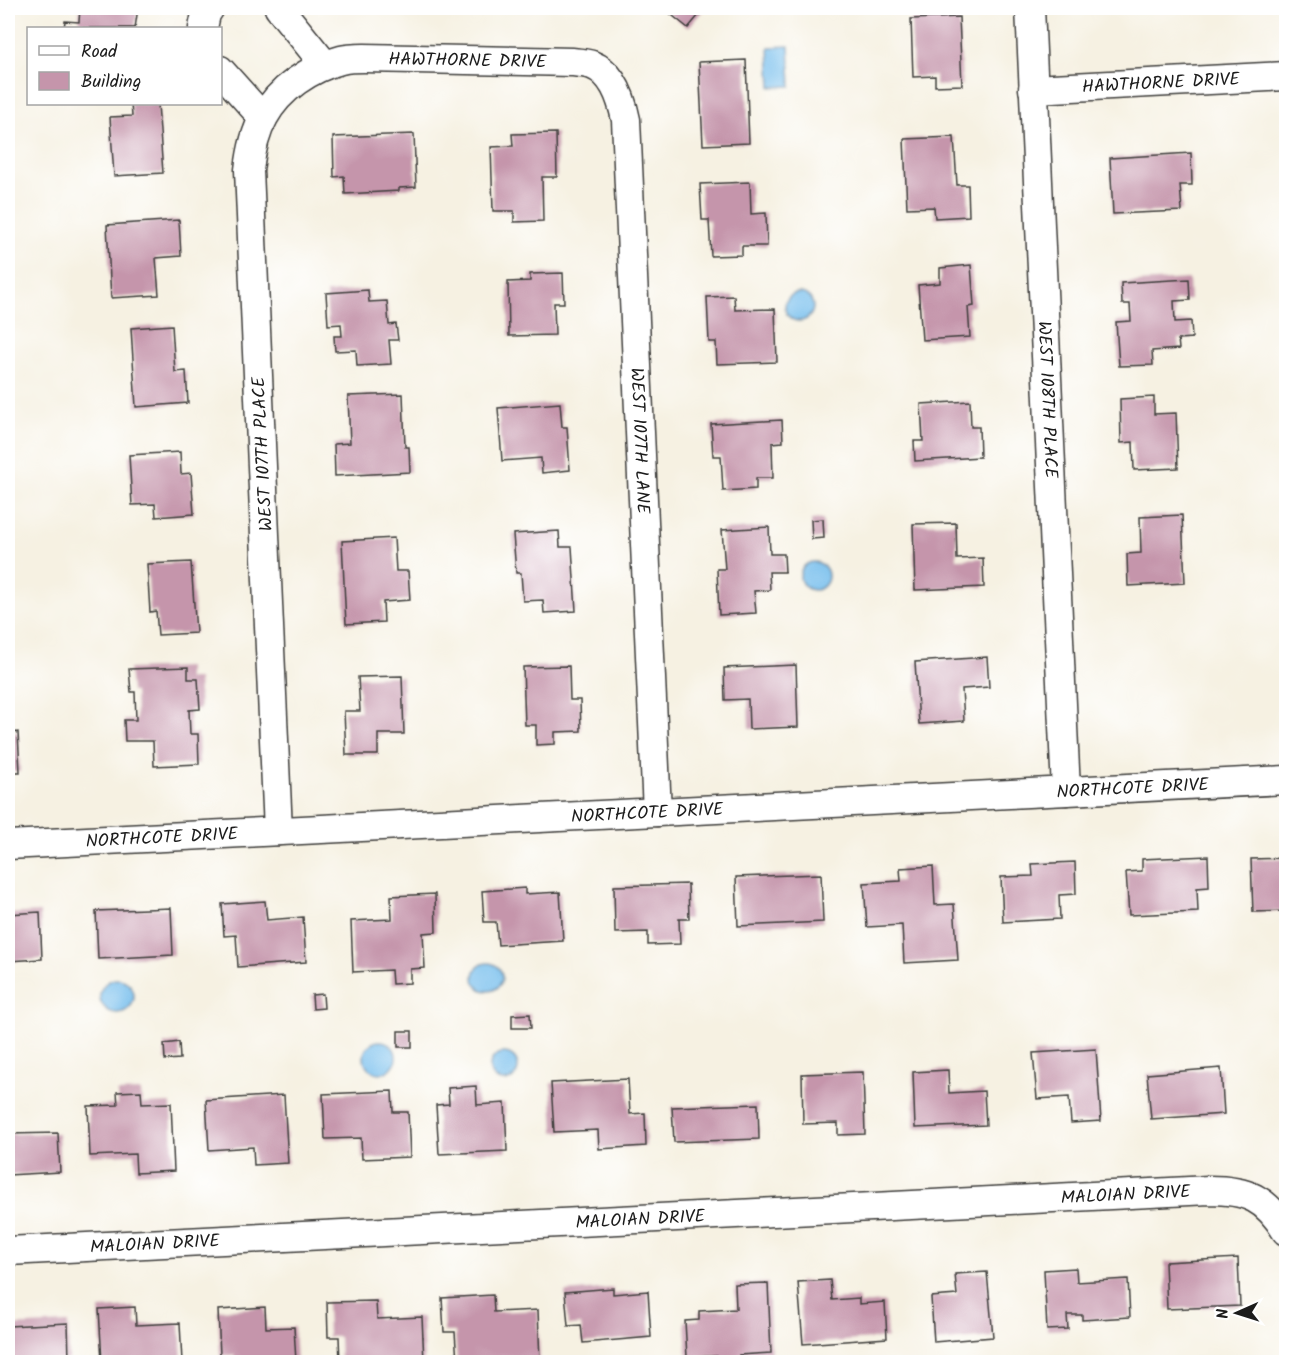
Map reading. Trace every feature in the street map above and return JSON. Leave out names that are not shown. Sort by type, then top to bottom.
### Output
[{"type":"street","points":[[203,27],[210,8]]},
{"type":"street","points":[[279,8],[325,65]]},
{"type":"street","name":"WEST 108TH PLACE","points":[[1030,8],[1066,790]]},
{"type":"street","name":"HAWTHORNE DRIVE","points":[[288,88],[325,65],[363,58],[573,62],[592,65],[606,75]]},
{"type":"street","points":[[222,72],[263,118]]},
{"type":"street","name":"WEST 107TH LANE","points":[[606,75],[622,102],[626,120],[657,812]]},
{"type":"street","name":"HAWTHORNE DRIVE","points":[[1033,89],[1287,76]]},
{"type":"street","name":"WEST 107TH PLACE","points":[[278,831],[249,170],[251,153],[263,118],[288,88]]},
{"type":"street","name":"NORTHCOTE DRIVE","points":[[8,845],[1287,780]]},
{"type":"street","name":"MALOIAN DRIVE","points":[[8,1251],[1209,1190],[1226,1190],[1257,1198],[1280,1220],[1287,1231]]},
{"type":"water","points":[[789,46],[791,86],[771,87],[769,47]]},
{"type":"water","points":[[799,293],[809,297],[813,307],[809,317],[799,321],[789,317],[785,307],[789,297]]},
{"type":"water","points":[[814,562],[824,566],[828,576],[824,586],[814,590],[804,586],[800,576],[804,566]]},
{"type":"water","points":[[488,963],[498,967],[502,977],[498,987],[488,991],[478,987],[474,977],[478,967]]},
{"type":"water","points":[[117,979],[129,984],[134,996],[129,1008],[117,1013],[105,1008],[100,996],[105,984]]},
{"type":"water","points":[[380,1041],[391,1046],[396,1057],[391,1068],[380,1073],[369,1068],[364,1057],[369,1046]]},
{"type":"water","points":[[504,1053],[514,1057],[518,1067],[514,1077],[504,1081],[494,1077],[490,1067],[494,1057]]},
{"type":"building","points":[[80,8],[138,8],[135,27],[64,27],[65,21],[79,22]]},
{"type":"building","points":[[663,8],[705,8],[688,28]]},
{"type":"building","points":[[1106,8],[1147,8],[1148,10],[1106,12]]},
{"type":"building","points":[[959,17],[962,85],[935,86],[935,76],[913,77],[911,19]]},
{"type":"building","points":[[746,60],[749,143],[703,145],[699,62]]},
{"type":"building","points":[[131,105],[158,105],[163,173],[114,176],[110,117],[132,116]]},
{"type":"building","points":[[556,133],[557,177],[542,177],[543,221],[514,222],[514,211],[493,211],[491,147],[513,146],[512,134]]},
{"type":"building","points":[[414,134],[416,187],[399,188],[399,191],[345,194],[344,176],[334,177],[333,137]]},
{"type":"building","points":[[954,137],[957,185],[968,185],[969,216],[935,218],[934,207],[907,208],[904,139]]},
{"type":"building","points":[[1191,153],[1192,185],[1180,185],[1182,211],[1113,214],[1110,158]]},
{"type":"building","points":[[750,182],[751,214],[766,213],[767,246],[742,246],[742,255],[711,256],[709,220],[702,220],[700,184]]},
{"type":"building","points":[[179,220],[181,256],[156,258],[159,295],[111,298],[107,225]]},
{"type":"building","points":[[971,265],[974,306],[968,307],[970,337],[922,340],[918,285],[940,283],[940,268]]},
{"type":"building","points":[[563,273],[564,303],[554,303],[555,335],[509,336],[508,282],[530,281],[530,274]]},
{"type":"building","points":[[1189,279],[1190,300],[1174,301],[1175,322],[1191,321],[1192,338],[1178,339],[1179,349],[1152,351],[1153,365],[1119,366],[1116,322],[1131,321],[1130,304],[1122,304],[1121,283]]},
{"type":"building","points":[[368,290],[369,302],[387,301],[389,325],[396,324],[398,340],[389,340],[391,364],[357,366],[356,350],[335,351],[334,336],[342,336],[341,324],[328,325],[326,293]]},
{"type":"building","points":[[734,296],[735,310],[775,309],[777,362],[717,364],[716,342],[709,342],[707,297]]},
{"type":"building","points":[[172,325],[175,372],[186,371],[188,403],[136,407],[131,328]]},
{"type":"building","points":[[403,394],[405,447],[409,447],[410,472],[335,476],[334,444],[350,443],[348,396]]},
{"type":"building","points":[[1154,397],[1154,414],[1176,413],[1178,468],[1134,470],[1133,442],[1121,443],[1120,399]]},
{"type":"building","points":[[970,401],[971,427],[979,427],[980,457],[915,461],[914,441],[923,441],[921,404]]},
{"type":"building","points":[[560,403],[562,427],[567,427],[570,470],[542,473],[541,458],[502,461],[498,408]]},
{"type":"building","points":[[782,420],[783,442],[772,443],[773,478],[756,478],[756,489],[723,491],[721,456],[713,456],[711,424]]},
{"type":"building","points":[[180,452],[181,474],[191,473],[194,514],[156,517],[155,504],[132,505],[129,455]]},
{"type":"building","points":[[1182,515],[1185,583],[1128,586],[1127,554],[1141,553],[1140,517]]},
{"type":"building","points":[[823,519],[824,538],[812,539],[811,520]]},
{"type":"building","points":[[956,523],[957,559],[983,558],[984,587],[915,590],[913,524]]},
{"type":"building","points":[[769,527],[770,554],[784,554],[785,572],[769,572],[770,590],[754,591],[756,613],[719,615],[717,569],[725,569],[722,530]]},
{"type":"building","points":[[559,531],[560,547],[572,547],[576,611],[544,613],[543,600],[523,601],[521,573],[516,573],[513,534]]},
{"type":"building","points":[[394,538],[396,571],[408,571],[410,600],[383,602],[384,622],[346,624],[342,541]]},
{"type":"building","points":[[191,562],[196,633],[158,635],[156,611],[150,612],[147,564]]},
{"type":"building","points":[[987,657],[989,687],[962,689],[964,721],[919,724],[915,662]]},
{"type":"building","points":[[796,665],[798,727],[749,729],[748,699],[725,700],[724,668]]},
{"type":"building","points":[[569,666],[570,700],[580,700],[581,731],[555,732],[555,744],[536,745],[536,725],[525,725],[523,667]]},
{"type":"building","points":[[188,667],[188,679],[198,679],[200,709],[189,710],[190,734],[198,734],[199,764],[154,766],[153,741],[125,741],[124,720],[136,720],[135,692],[131,692],[129,669]]},
{"type":"building","points":[[402,676],[404,734],[378,734],[378,755],[346,755],[344,711],[360,711],[358,677]]},
{"type":"building","points":[[8,706],[11,733],[18,732],[20,772],[8,772]]},
{"type":"building","points":[[1208,856],[1209,887],[1197,888],[1198,912],[1129,915],[1126,872],[1142,871],[1142,859]]},
{"type":"building","points":[[1286,858],[1286,911],[1253,912],[1251,859]]},
{"type":"building","points":[[1075,862],[1076,894],[1059,895],[1060,919],[1003,922],[1001,877],[1033,876],[1032,864]]},
{"type":"building","points":[[933,866],[935,905],[954,904],[958,960],[904,963],[902,925],[867,927],[864,883],[901,881],[900,868]]},
{"type":"building","points":[[821,874],[823,922],[738,926],[736,877]]},
{"type":"building","points":[[688,884],[689,919],[679,919],[680,944],[648,945],[648,932],[615,933],[614,886]]},
{"type":"building","points":[[525,888],[525,894],[560,892],[563,941],[498,945],[496,922],[484,922],[482,891]]},
{"type":"building","points":[[435,894],[436,932],[423,933],[425,968],[410,969],[410,983],[392,984],[391,970],[353,972],[351,921],[392,919],[391,896]]},
{"type":"building","points":[[265,901],[267,920],[303,917],[306,962],[238,967],[236,935],[224,936],[222,904]]},
{"type":"building","points":[[171,908],[173,955],[98,959],[96,911]]},
{"type":"building","points":[[40,912],[42,959],[8,961],[8,914]]},
{"type":"building","points":[[323,994],[324,1008],[313,1009],[312,995]]},
{"type":"building","points":[[530,1014],[531,1028],[512,1028],[512,1015]]},
{"type":"building","points":[[398,1031],[412,1031],[412,1047],[398,1047]]},
{"type":"building","points":[[179,1042],[180,1059],[165,1060],[164,1044]]},
{"type":"building","points":[[1096,1049],[1101,1121],[1071,1123],[1069,1097],[1037,1099],[1033,1053]]},
{"type":"building","points":[[1221,1068],[1224,1114],[1151,1119],[1147,1074]]},
{"type":"building","points":[[948,1070],[949,1093],[984,1091],[986,1125],[915,1128],[913,1072]]},
{"type":"building","points":[[863,1072],[865,1134],[838,1135],[838,1123],[803,1124],[802,1074]]},
{"type":"building","points":[[628,1079],[630,1114],[645,1113],[646,1146],[599,1149],[598,1130],[554,1132],[551,1083]]},
{"type":"building","points":[[476,1086],[477,1105],[505,1103],[507,1151],[439,1154],[436,1105],[449,1104],[448,1088]]},
{"type":"building","points":[[141,1091],[142,1104],[171,1103],[174,1171],[136,1173],[135,1154],[90,1156],[88,1106],[118,1105],[117,1092]]},
{"type":"building","points":[[392,1091],[393,1112],[408,1112],[410,1157],[362,1159],[361,1138],[325,1139],[323,1094]]},
{"type":"building","points":[[284,1095],[288,1163],[254,1165],[253,1147],[209,1150],[206,1100]]},
{"type":"building","points":[[758,1104],[759,1139],[674,1142],[672,1107]]},
{"type":"building","points":[[58,1133],[60,1172],[8,1175],[8,1134]]},
{"type":"building","points":[[1238,1258],[1240,1306],[1167,1309],[1165,1262]]},
{"type":"building","points":[[1076,1268],[1077,1282],[1128,1279],[1130,1317],[1082,1320],[1082,1315],[1067,1315],[1068,1329],[1047,1330],[1044,1270]]},
{"type":"building","points":[[987,1272],[993,1337],[934,1342],[931,1297],[957,1295],[955,1274]]},
{"type":"building","points":[[830,1280],[832,1300],[859,1298],[859,1304],[885,1302],[887,1338],[803,1344],[798,1282]]},
{"type":"building","points":[[768,1283],[771,1353],[739,1355],[740,1362],[717,1362],[717,1356],[687,1357],[685,1321],[699,1320],[699,1311],[736,1309],[735,1284]]},
{"type":"building","points":[[613,1288],[613,1294],[648,1291],[651,1337],[583,1343],[581,1325],[568,1326],[565,1292]]},
{"type":"building","points":[[493,1295],[494,1312],[538,1310],[540,1362],[457,1362],[455,1332],[444,1332],[442,1298]]},
{"type":"building","points":[[376,1301],[377,1319],[422,1317],[424,1362],[340,1362],[339,1337],[328,1337],[327,1302]]},
{"type":"building","points":[[135,1307],[136,1325],[180,1323],[182,1362],[102,1362],[99,1309]]},
{"type":"building","points":[[265,1307],[266,1328],[294,1327],[296,1362],[234,1362],[234,1355],[220,1356],[218,1310]]},
{"type":"building","points":[[68,1323],[69,1360],[8,1362],[8,1326]]}]
